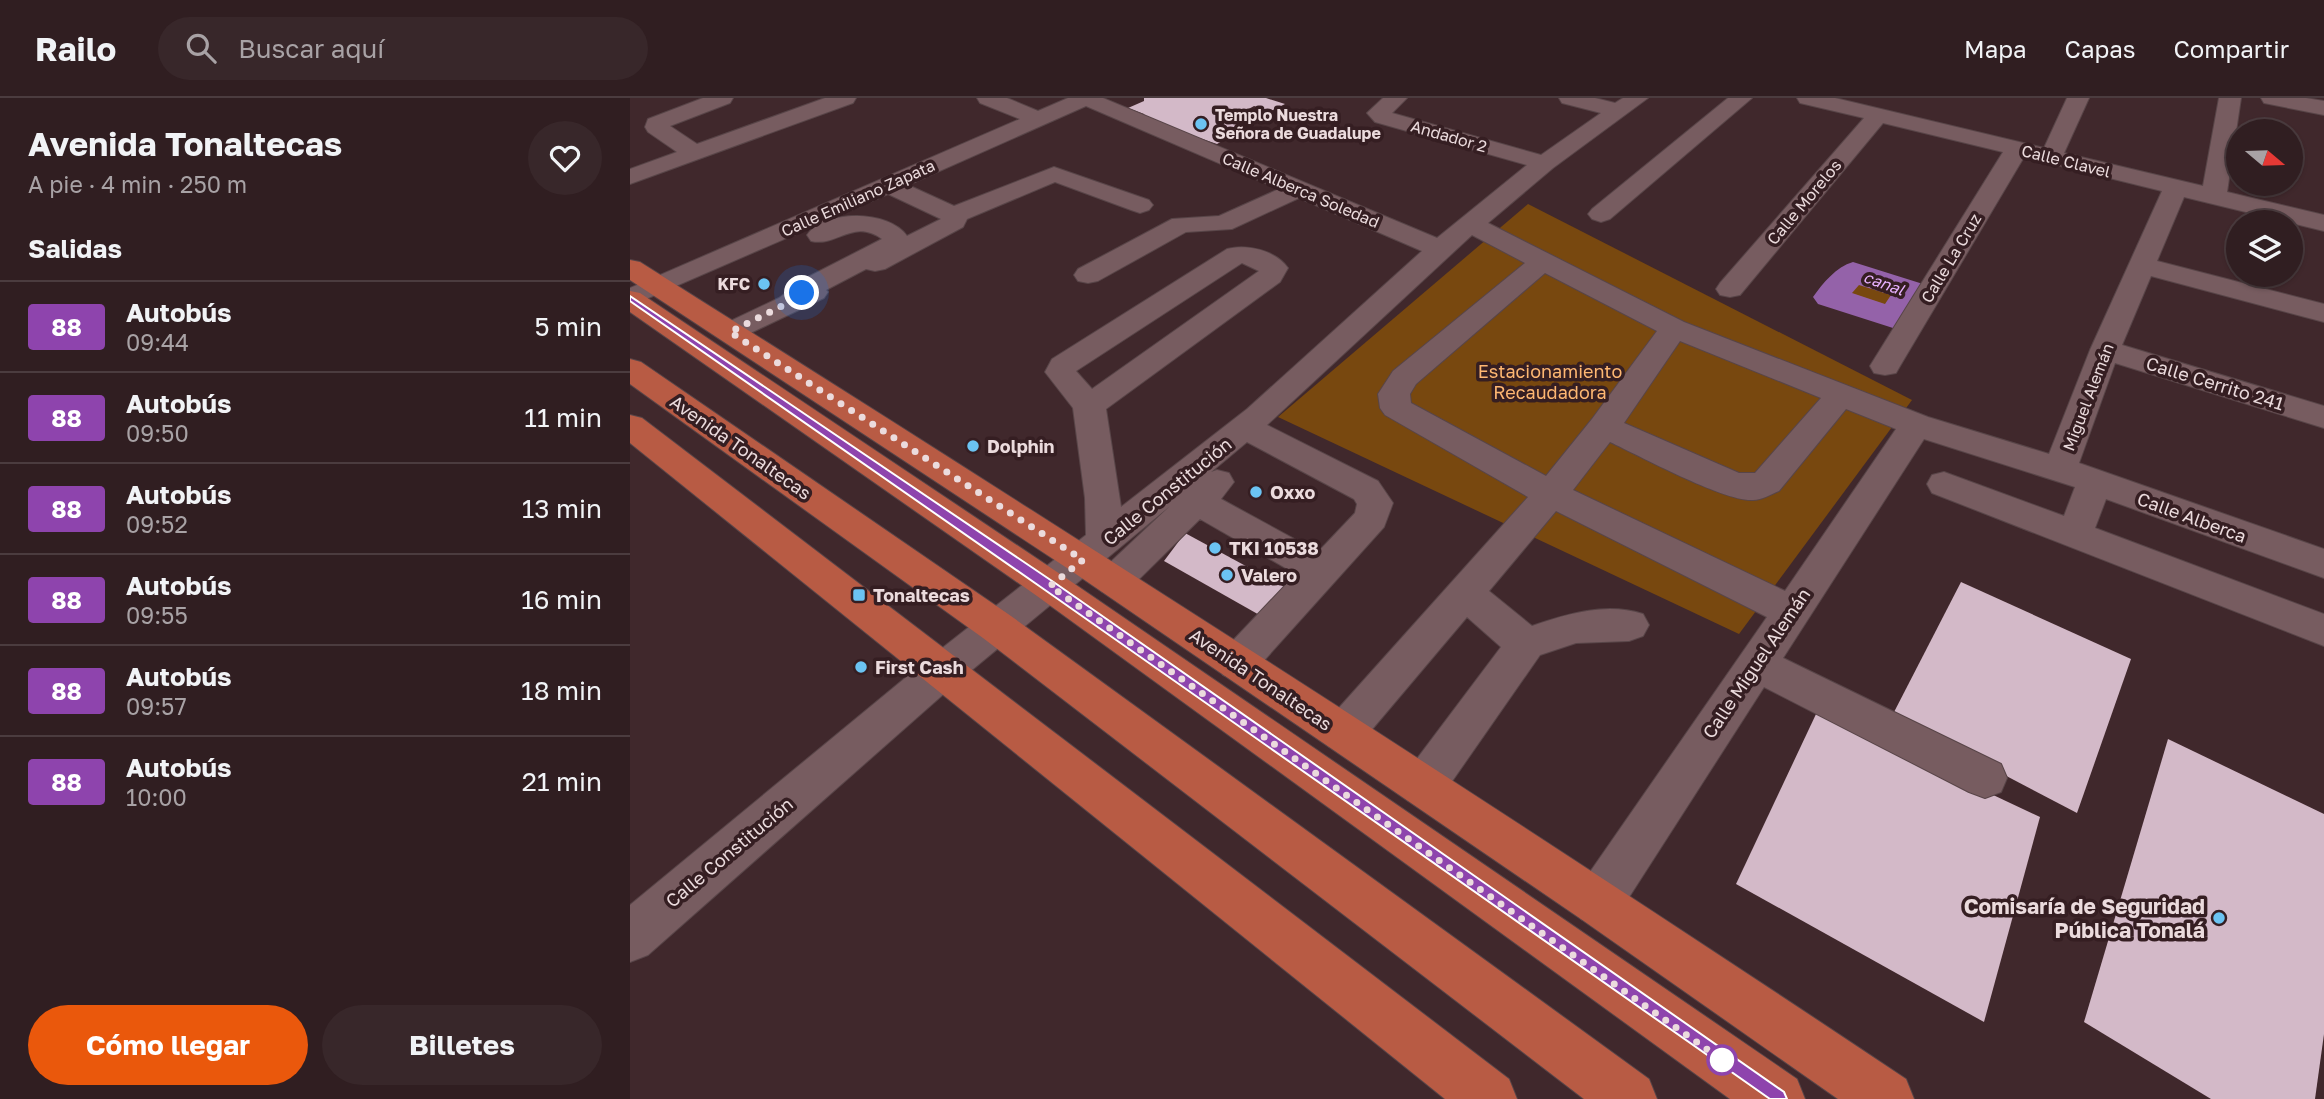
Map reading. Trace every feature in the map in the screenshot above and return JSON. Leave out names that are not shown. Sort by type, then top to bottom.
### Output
[{"type":"main road","name":"Avenida Tonaltecas","points":[[630,268],[649,296],[1088,567],[1777,1099]]},
{"type":"main road","name":"Avenida Tonaltecas","points":[[649,296],[730,332],[1598,902],[1886,1099]]},
{"type":"main road","name":"Avenida Tonaltecas","points":[[630,369],[996,627],[1629,1099]]},
{"type":"main road","points":[[630,426],[1489,1099]]},
{"type":"street","points":[[694,153],[656,127],[656,124],[722,98]]},
{"type":"street","points":[[630,177],[845,98]]},
{"type":"street","points":[[988,98],[1039,119]]},
{"type":"street","name":"Calle Emiliano Zapata","points":[[649,296],[888,185],[1086,98]]},
{"type":"street","name":"Calle Alberca Soledad","points":[[1086,98],[1440,249]]},
{"type":"street","name":"Andador 2","points":[[1396,98],[1378,113],[1383,117],[1545,163]]},
{"type":"street","points":[[1570,98],[1628,104]]},
{"type":"street","points":[[1601,214],[1741,98]]},
{"type":"street","name":"Calle Clavel","points":[[1808,98],[1878,115],[1918,115],[2017,149],[2324,223]]},
{"type":"street","points":[[2050,157],[2077,98]]},
{"type":"street","points":[[2214,196],[2230,98]]},
{"type":"street","points":[[2272,98],[2324,108]]},
{"type":"street","name":"Calle Constitución","points":[[630,937],[996,627],[1088,567],[1183,494],[1256,433],[1440,249],[1545,163],[1628,104]]},
{"type":"street","name":"Calle Morelos","points":[[1730,289],[1878,115]]},
{"type":"street","name":"Calle La Cruz","points":[[1885,366],[2017,149]]},
{"type":"street","points":[[1018,161],[1140,205]]},
{"type":"street","points":[[888,185],[954,215],[1054,174]]},
{"type":"street","name":"Miguel Alemán","points":[[1470,224],[1674,328],[1916,425],[2077,475],[2105,350],[2176,187]]},
{"type":"street","points":[[1088,275],[1181,223],[1223,224],[1299,189]]},
{"type":"street","points":[[730,332],[946,228],[954,222],[954,215]]},
{"type":"street","points":[[649,296],[845,224],[867,222],[894,236],[890,247],[814,285],[790,302]]},
{"type":"street","points":[[1088,567],[1102,498],[1089,406],[1060,372],[1063,366],[1236,255],[1249,255],[1274,268],[1270,276],[1089,406]]},
{"type":"street","points":[[1542,262],[1404,378],[1394,394],[1396,408],[1551,494],[1791,611]]},
{"type":"street","points":[[2141,265],[2324,313]]},
{"type":"street","points":[[1343,733],[1551,494],[1604,427],[1674,328]]},
{"type":"street","name":"Calle Cerrito 241","points":[[2105,350],[2324,417]]},
{"type":"street","points":[[1604,427],[1731,484],[1753,488],[1767,482],[1840,396]]},
{"type":"street","name":"Calle Miguel Alemán","points":[[1598,902],[1916,425]]},
{"type":"street","points":[[1237,663],[1371,518],[1374,503],[1366,490],[1256,433]]},
{"type":"street","points":[[2075,535],[2077,475]]},
{"type":"street","name":"Calle Alberca","points":[[2077,475],[2324,564]]},
{"type":"street","points":[[1944,484],[2324,630]]},
{"type":"street","points":[[1183,494],[1323,572]]},
{"type":"street","points":[[1465,594],[1526,644]]},
{"type":"street","points":[[1423,786],[1526,644],[1575,627],[1629,625]]},
{"type":"street","points":[[1756,664],[1985,778]]},
{"type":"green space","name":"Estacionamiento Recaudadora","points":[[1528,204],[1912,400],[1739,634],[1278,417]]},
{"type":"green space","points":[[1853,272],[1911,291],[1893,318],[1830,297]]},
{"type":"building","name":"Templo Nuestra Señora de Guadalupe","points":[[1144,98],[1266,98],[1285,104],[1271,111],[1254,106],[1238,115],[1245,128],[1217,144],[1147,120],[1144,114],[1128,108],[1144,101]]},
{"type":"building","name":"Valero","points":[[1185,533],[1290,590],[1270,621],[1164,561]]},
{"type":"building","points":[[1961,582],[2131,659],[2077,813],[1892,716]]},
{"type":"building","points":[[1817,712],[2040,817],[1984,1022],[1736,884]]},
{"type":"building","name":"Comisaría de Seguridad Pública Tonalá","points":[[2168,739],[2324,814],[2324,1034],[2315,1099],[2211,1099],[2084,1022]]},
{"type":"waterway","name":"canal","points":[[1853,272],[1911,291],[1893,318],[1830,297],[1853,272]]},
{"type":"bus line","name":"88","points":[[630,299],[1050,586],[1777,1099]]},
{"type":"place","name":"Templo Nuestra Señora de Guadalupe","points":[[1201,124]]},
{"type":"place","name":"KFC","points":[[764,284]]},
{"type":"place","name":"Dolphin","points":[[973,446]]},
{"type":"place","name":"Oxxo","points":[[1256,492]]},
{"type":"place","name":"TKI 10538","points":[[1215,548]]},
{"type":"place","name":"Valero","points":[[1227,575]]},
{"type":"place","name":"Tonaltecas","points":[[859,595]]},
{"type":"place","name":"First Cash","points":[[861,667]]},
{"type":"place","name":"Comisaría de Seguridad Pública Tonalá","points":[[2219,918]]},
{"type":"route","points":[[802,293],[790,302],[730,332],[1083,560],[1050,586],[1722,1060]]}]
